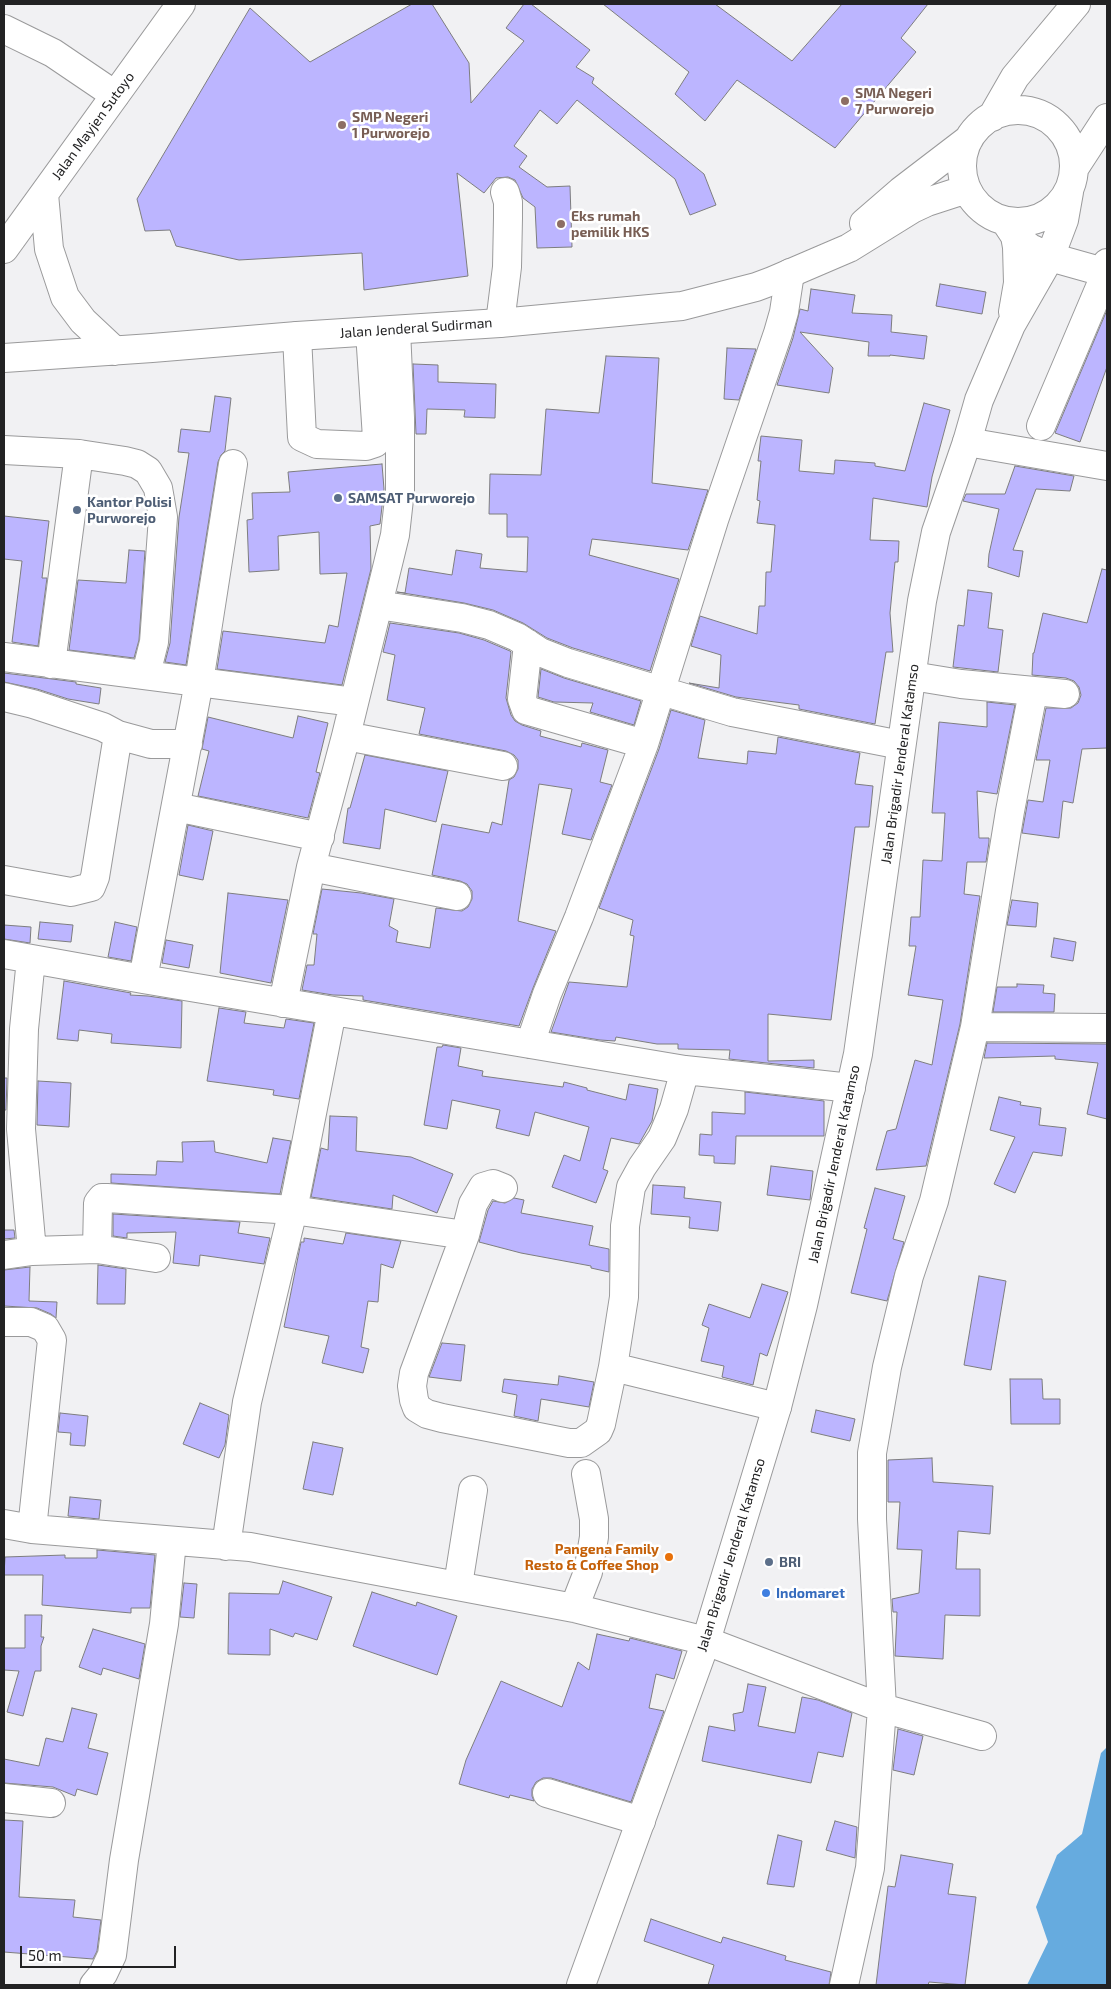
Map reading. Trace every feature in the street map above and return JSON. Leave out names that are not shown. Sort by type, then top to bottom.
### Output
[{"type":"street","name":"Jalan Mayjen Sutoyo","points":[[4,249],[181,4]]},
{"type":"street","points":[[992,117],[1014,77],[1076,4]]},
{"type":"street","points":[[4,29],[53,54],[115,95]]},
{"type":"street","points":[[822,260],[901,191],[969,139],[979,126],[992,117],[1010,110],[1030,111],[1048,118],[1063,131],[1072,148],[1072,179],[1064,220],[1050,258],[1011,325]]},
{"type":"street","points":[[1010,228],[1042,217],[1058,207],[1107,118]]},
{"type":"street","points":[[969,139],[963,155],[962,172],[967,190],[976,203],[987,213],[1010,228],[1030,248],[1050,258],[1107,270],[1041,426]]},
{"type":"street","name":"Jalan Jenderal Sudirman","points":[[4,358],[500,323],[682,306],[756,287],[849,248],[912,209],[927,202],[967,190]]},
{"type":"street","points":[[500,323],[507,257],[508,202],[505,192]]},
{"type":"street","points":[[44,194],[50,250],[63,292],[83,321],[114,351]]},
{"type":"street","points":[[1010,228],[1018,283],[1011,325]]},
{"type":"street","points":[[530,1044],[547,994],[644,744],[714,520],[778,333],[784,312],[790,273]]},
{"type":"street","name":"Jalan Brigadir Jenderal Katamso","points":[[581,1985],[706,1641],[777,1407],[804,1305],[858,1054],[922,601],[936,532],[968,442],[978,400],[1011,325]]},
{"type":"street","points":[[296,336],[302,437],[317,444],[366,446],[375,443],[377,438],[382,331]]},
{"type":"street","points":[[283,1003],[311,867],[346,736],[395,535],[400,490],[400,418],[382,331]]},
{"type":"street","points":[[968,442],[1107,466]]},
{"type":"street","points":[[4,450],[79,454],[137,464],[148,471],[158,488],[163,517],[154,642],[146,674]]},
{"type":"street","points":[[51,664],[79,454]]},
{"type":"street","points":[[143,979],[199,682],[233,464]]},
{"type":"street","points":[[378,605],[462,618],[489,625],[568,663],[732,712],[901,745]]},
{"type":"street","points":[[528,644],[522,699],[526,710],[644,744]]},
{"type":"street","points":[[4,657],[354,702]]},
{"type":"street","points":[[912,676],[961,684],[1065,694]]},
{"type":"street","points":[[844,1985],[870,1868],[882,1708],[872,1519],[872,1453],[886,1367],[909,1276],[934,1201],[975,1027],[1008,820],[1033,692]]},
{"type":"street","points":[[4,697],[33,704],[103,727],[118,735],[151,744],[188,744]]},
{"type":"street","points":[[4,880],[71,892],[91,887],[95,877],[118,735]]},
{"type":"street","points":[[346,736],[503,766]]},
{"type":"street","points":[[176,807],[320,837]]},
{"type":"street","points":[[311,867],[458,896]]},
{"type":"street","points":[[4,954],[685,1070],[850,1088]]},
{"type":"street","points":[[32,959],[24,1029],[21,1129],[32,1251]]},
{"type":"street","points":[[226,1546],[247,1402],[293,1210],[332,1011]]},
{"type":"street","points":[[975,1027],[1107,1028]]},
{"type":"street","points":[[504,1188],[493,1184],[483,1188],[473,1204],[465,1235],[414,1373],[412,1386],[414,1400],[417,1408],[427,1414],[442,1418],[581,1444],[598,1431],[601,1424],[613,1367],[624,1297],[625,1226],[631,1188],[642,1167],[662,1138],[674,1109],[685,1070]]},
{"type":"street","points":[[96,1249],[98,1203],[102,1198],[293,1210],[465,1235]]},
{"type":"street","points":[[4,1255],[32,1251],[96,1249],[156,1258]]},
{"type":"street","points":[[4,1322],[32,1322],[45,1328],[52,1340],[32,1529]]},
{"type":"street","points":[[613,1367],[777,1407]]},
{"type":"street","points":[[574,1608],[588,1572],[594,1538],[594,1520],[586,1474]]},
{"type":"street","points":[[458,1585],[473,1490]]},
{"type":"street","points":[[4,1524],[32,1529],[250,1547],[574,1608],[706,1641],[882,1708],[982,1736]]},
{"type":"street","points":[[94,1985],[103,1974],[112,1956],[124,1860],[164,1624],[172,1541]]},
{"type":"street","points":[[547,1794],[641,1821]]},
{"type":"street","points":[[4,1798],[51,1803]]},
{"type":"water","points":[[1107,1747],[1107,1985],[1027,1985],[1048,1942],[1036,1907],[1057,1855],[1082,1834],[1101,1753]]},
{"type":"building","points":[[412,4],[432,4],[469,63],[471,103],[524,41],[506,28],[524,4],[531,4],[590,50],[576,67],[594,78],[592,83],[704,174],[716,205],[690,215],[675,179],[577,100],[557,124],[540,110],[514,146],[527,156],[519,167],[547,187],[570,186],[572,247],[537,248],[535,207],[523,198],[515,180],[508,177],[496,178],[484,193],[457,173],[468,276],[364,290],[362,253],[239,260],[176,246],[170,230],[145,231],[137,199],[250,8],[310,62]]},
{"type":"building","points":[[603,4],[715,4],[792,61],[842,4],[928,4],[901,38],[916,52],[835,148],[737,80],[705,121],[675,94],[689,72]]},
{"type":"building","points":[[940,284],[986,292],[982,314],[936,306]]},
{"type":"building","points":[[811,289],[855,295],[852,313],[892,315],[891,332],[927,336],[924,359],[890,355],[868,356],[869,342],[800,332],[833,368],[829,393],[777,385],[793,338],[800,309],[808,311]]},
{"type":"building","points":[[1107,310],[1107,367],[1080,442],[1055,433]]},
{"type":"building","points":[[727,348],[756,349],[739,400],[724,399]]},
{"type":"building","points":[[606,356],[659,358],[652,483],[708,490],[688,550],[592,539],[589,555],[679,579],[650,671],[573,648],[547,638],[523,623],[493,610],[464,603],[397,592],[405,593],[409,568],[452,575],[456,550],[482,554],[480,568],[527,572],[528,537],[507,537],[507,514],[489,514],[490,474],[541,475],[546,409],[599,413]]},
{"type":"building","points":[[413,364],[438,365],[438,382],[496,384],[495,418],[464,417],[465,410],[427,409],[426,434],[416,434]]},
{"type":"building","points":[[215,396],[231,398],[225,451],[218,462],[186,665],[165,662],[170,643],[179,517],[189,453],[178,452],[181,429],[210,432]]},
{"type":"building","points":[[924,403],[950,410],[932,477],[927,507],[873,498],[870,540],[899,541],[898,562],[895,562],[890,613],[893,652],[886,652],[875,724],[799,709],[799,705],[736,697],[689,683],[719,688],[721,655],[691,646],[700,616],[757,634],[759,606],[765,606],[766,572],[771,572],[775,525],[757,523],[760,501],[757,500],[761,461],[758,461],[761,436],[802,440],[799,471],[834,474],[835,460],[875,463],[875,466],[905,471]]},
{"type":"building","points":[[382,464],[384,489],[380,524],[370,526],[371,569],[342,685],[217,669],[223,631],[325,643],[329,625],[338,627],[347,573],[320,574],[319,532],[278,536],[279,570],[249,572],[247,520],[253,519],[252,493],[290,492],[288,472]]},
{"type":"building","points":[[1015,466],[1074,476],[1070,491],[1036,489],[1013,550],[1023,551],[1019,577],[988,567],[999,509],[963,501],[966,494],[1005,494]]},
{"type":"building","points":[[4,516],[49,521],[42,578],[47,578],[38,646],[12,642],[22,561],[4,559]]},
{"type":"building","points":[[129,550],[145,551],[139,640],[134,658],[69,650],[78,580],[126,583]]},
{"type":"building","points":[[1102,569],[1107,570],[1107,748],[1082,749],[1073,803],[1063,801],[1059,838],[1022,833],[1028,800],[1043,802],[1050,760],[1036,760],[1046,708],[1071,708],[1078,703],[1081,695],[1079,687],[1074,681],[1066,678],[1032,675],[1033,653],[1043,613],[1087,623]]},
{"type":"building","points":[[968,590],[992,593],[988,628],[1003,630],[998,672],[953,667],[958,625],[964,626]]},
{"type":"building","points":[[390,623],[459,633],[484,640],[510,651],[506,698],[511,715],[515,721],[541,731],[540,736],[581,747],[582,743],[608,750],[600,782],[612,785],[591,840],[562,834],[572,789],[539,784],[518,921],[556,931],[519,1026],[363,1000],[363,996],[333,995],[302,990],[307,965],[314,965],[317,934],[313,934],[322,889],[394,899],[389,926],[398,931],[396,942],[430,948],[436,908],[462,911],[468,907],[472,899],[472,891],[467,884],[432,875],[442,824],[489,833],[492,822],[502,825],[509,780],[514,777],[518,769],[518,760],[514,755],[506,751],[419,734],[425,708],[387,700],[395,655],[383,652]]},
{"type":"building","points":[[541,669],[564,678],[641,701],[634,725],[590,712],[593,703],[554,702],[538,697]]},
{"type":"building","points":[[4,673],[76,682],[76,684],[101,688],[99,704],[68,699],[37,689],[4,682]]},
{"type":"building","points":[[987,702],[1015,705],[997,794],[977,791],[979,838],[989,838],[989,842],[986,862],[967,862],[964,894],[980,896],[960,1024],[926,1166],[876,1170],[887,1131],[896,1129],[915,1060],[932,1065],[943,1000],[908,995],[916,946],[909,946],[911,917],[920,917],[923,860],[942,861],[945,813],[932,813],[939,722],[987,727]]},
{"type":"building","points":[[671,710],[705,720],[698,758],[747,764],[748,751],[776,754],[778,737],[860,753],[855,784],[873,786],[869,827],[855,827],[831,1020],[768,1014],[768,1061],[814,1060],[814,1068],[729,1059],[730,1050],[678,1049],[678,1044],[657,1044],[616,1037],[615,1041],[600,1040],[551,1032],[569,982],[627,987],[634,936],[630,935],[633,920],[599,908],[659,749]]},
{"type":"building","points":[[298,716],[328,723],[316,772],[320,773],[308,818],[198,796],[209,751],[202,749],[208,717],[293,738]]},
{"type":"building","points":[[365,755],[448,771],[436,822],[385,809],[380,849],[343,843],[348,808],[350,808]]},
{"type":"building","points":[[188,825],[213,831],[203,880],[179,875]]},
{"type":"building","points":[[228,893],[288,900],[271,983],[220,973]]},
{"type":"building","points":[[1012,900],[1038,903],[1036,927],[1007,925]]},
{"type":"building","points":[[40,922],[73,925],[71,942],[38,939]]},
{"type":"building","points":[[115,922],[137,927],[131,961],[108,957]]},
{"type":"building","points":[[4,925],[31,927],[30,943],[4,939]]},
{"type":"building","points":[[1054,938],[1076,942],[1073,961],[1051,957]]},
{"type":"building","points":[[166,940],[193,945],[189,968],[162,963]]},
{"type":"building","points":[[64,981],[131,993],[130,995],[182,1001],[181,1048],[111,1043],[112,1034],[79,1030],[78,1041],[57,1039]]},
{"type":"building","points":[[1017,984],[1044,985],[1043,993],[1055,994],[1054,1012],[993,1012],[997,987],[1017,987]]},
{"type":"building","points":[[219,1008],[246,1012],[244,1023],[284,1028],[286,1019],[314,1023],[299,1099],[273,1095],[274,1090],[207,1081]]},
{"type":"building","points":[[987,1043],[1107,1044],[1107,1119],[1087,1114],[1098,1063],[1055,1059],[1055,1056],[984,1058]]},
{"type":"building","points":[[443,1045],[461,1048],[458,1066],[483,1071],[482,1076],[563,1087],[564,1082],[626,1100],[629,1084],[658,1089],[652,1121],[639,1144],[611,1138],[603,1169],[608,1171],[596,1203],[552,1187],[564,1155],[580,1161],[589,1127],[535,1112],[529,1136],[496,1128],[500,1110],[452,1100],[447,1129],[424,1125],[437,1047],[442,1047]]},
{"type":"building","points":[[4,1078],[7,1078],[6,1110],[4,1110]]},
{"type":"building","points":[[38,1081],[71,1083],[69,1127],[37,1125]]},
{"type":"building","points":[[745,1092],[824,1101],[824,1136],[736,1136],[735,1164],[714,1163],[714,1156],[699,1155],[700,1134],[712,1135],[712,1112],[745,1114]]},
{"type":"building","points":[[999,1097],[1021,1102],[1020,1105],[1041,1108],[1039,1125],[1066,1128],[1062,1156],[1033,1152],[1015,1193],[994,1184],[1015,1137],[990,1130]]},
{"type":"building","points":[[330,1116],[357,1117],[356,1151],[411,1157],[453,1174],[437,1213],[393,1195],[392,1209],[311,1197],[321,1148],[328,1150]]},
{"type":"building","points":[[273,1138],[291,1141],[280,1194],[111,1183],[111,1174],[156,1175],[157,1161],[183,1162],[182,1142],[214,1141],[215,1152],[267,1163]]},
{"type":"building","points":[[771,1166],[813,1171],[810,1200],[767,1195]]},
{"type":"building","points":[[653,1185],[685,1187],[684,1198],[721,1202],[718,1231],[689,1228],[690,1217],[651,1214]]},
{"type":"building","points":[[875,1188],[905,1196],[893,1239],[904,1242],[887,1301],[851,1293],[867,1229],[864,1228]]},
{"type":"building","points":[[514,1198],[524,1200],[521,1213],[593,1226],[589,1245],[609,1249],[609,1272],[591,1268],[591,1266],[521,1253],[479,1242],[488,1210],[493,1201],[505,1203]]},
{"type":"building","points":[[113,1214],[240,1222],[238,1233],[270,1238],[264,1264],[200,1255],[199,1266],[173,1263],[176,1232],[127,1233],[127,1238],[113,1236]]},
{"type":"building","points":[[4,1230],[14,1230],[15,1238],[4,1239]]},
{"type":"building","points":[[346,1233],[401,1241],[393,1268],[381,1264],[378,1302],[368,1301],[361,1347],[369,1349],[363,1373],[322,1363],[329,1336],[284,1327],[301,1242],[304,1242],[304,1238],[343,1244]]},
{"type":"building","points":[[98,1265],[126,1269],[125,1304],[97,1304]]},
{"type":"building","points":[[30,1267],[29,1301],[57,1302],[56,1318],[37,1308],[4,1306],[4,1270]]},
{"type":"building","points":[[979,1276],[1006,1281],[991,1370],[964,1365]]},
{"type":"building","points":[[762,1284],[788,1292],[767,1356],[760,1353],[753,1385],[722,1377],[724,1366],[701,1361],[709,1328],[702,1325],[709,1304],[750,1318]]},
{"type":"building","points":[[442,1343],[465,1345],[461,1381],[429,1377]]},
{"type":"building","points":[[559,1376],[594,1382],[589,1407],[541,1399],[538,1421],[514,1416],[517,1395],[502,1392],[504,1379],[558,1385]]},
{"type":"building","points":[[1010,1379],[1042,1379],[1043,1399],[1060,1399],[1060,1424],[1011,1424]]},
{"type":"building","points":[[200,1403],[229,1415],[225,1445],[219,1458],[183,1444]]},
{"type":"building","points":[[816,1410],[855,1419],[850,1441],[811,1432]]},
{"type":"building","points":[[60,1413],[88,1416],[85,1446],[70,1445],[71,1433],[58,1432]]},
{"type":"building","points":[[313,1442],[343,1448],[333,1495],[303,1489]]},
{"type":"building","points":[[932,1458],[933,1482],[993,1486],[990,1534],[958,1531],[956,1569],[980,1569],[980,1616],[945,1615],[943,1659],[895,1656],[897,1612],[893,1612],[892,1599],[919,1593],[922,1550],[897,1549],[900,1502],[888,1502],[888,1460]]},
{"type":"building","points":[[70,1497],[101,1500],[99,1519],[68,1516]]},
{"type":"building","points":[[97,1550],[155,1555],[150,1608],[131,1608],[131,1613],[42,1605],[43,1575],[4,1575],[5,1557],[65,1555],[65,1558],[97,1558]]},
{"type":"building","points":[[283,1581],[332,1597],[317,1640],[295,1633],[293,1637],[270,1629],[270,1655],[228,1654],[229,1593],[279,1594]]},
{"type":"building","points":[[184,1583],[197,1584],[194,1618],[180,1617]]},
{"type":"building","points":[[372,1592],[416,1606],[417,1602],[457,1616],[437,1675],[353,1646]]},
{"type":"building","points":[[25,1615],[42,1615],[41,1637],[44,1637],[41,1646],[41,1671],[35,1671],[23,1716],[7,1712],[19,1671],[4,1670],[4,1648],[25,1648]]},
{"type":"building","points":[[93,1629],[145,1644],[139,1679],[103,1668],[101,1675],[79,1667]]},
{"type":"building","points":[[597,1634],[629,1641],[630,1638],[682,1651],[674,1679],[656,1674],[649,1708],[664,1711],[631,1802],[551,1778],[543,1778],[536,1782],[532,1789],[534,1801],[510,1795],[509,1798],[459,1784],[466,1760],[501,1681],[562,1707],[578,1662],[589,1670]]},
{"type":"building","points":[[748,1684],[766,1687],[758,1726],[795,1733],[802,1697],[818,1700],[852,1713],[843,1757],[818,1752],[811,1783],[702,1761],[709,1726],[735,1731],[733,1714],[743,1712]]},
{"type":"building","points":[[72,1708],[97,1714],[88,1748],[108,1753],[97,1795],[77,1789],[75,1796],[53,1787],[4,1783],[4,1759],[39,1766],[46,1738],[63,1742]]},
{"type":"building","points":[[898,1729],[923,1736],[914,1775],[893,1770]]},
{"type":"building","points":[[4,1820],[23,1821],[19,1897],[75,1900],[73,1917],[101,1920],[97,1951],[93,1959],[4,1952]]},
{"type":"building","points":[[835,1821],[857,1827],[855,1858],[826,1850]]},
{"type":"building","points":[[778,1835],[802,1841],[794,1887],[767,1884]]},
{"type":"building","points":[[901,1855],[953,1864],[948,1894],[976,1897],[965,1985],[929,1982],[928,1985],[876,1985],[888,1886],[895,1887]]},
{"type":"building","points":[[651,1919],[721,1943],[723,1937],[786,1956],[785,1960],[831,1972],[829,1985],[708,1985],[714,1965],[644,1941]]},
{"type":"place","name":"SMA Negeri 7 Purworejo","points":[[845,101]]},
{"type":"place","name":"SMP Negeri 1 Purworejo","points":[[342,125]]},
{"type":"place","name":"Eks rumah pemilik HKS","points":[[561,224]]},
{"type":"place","name":"SAMSAT Purworejo","points":[[338,498]]},
{"type":"place","name":"Kantor Polisi Purworejo","points":[[77,510]]},
{"type":"place","name":"Pangena Family Resto & Coffee Shop","points":[[669,1557]]},
{"type":"place","name":"BRI","points":[[769,1562]]},
{"type":"place","name":"Indomaret","points":[[766,1593]]}]
